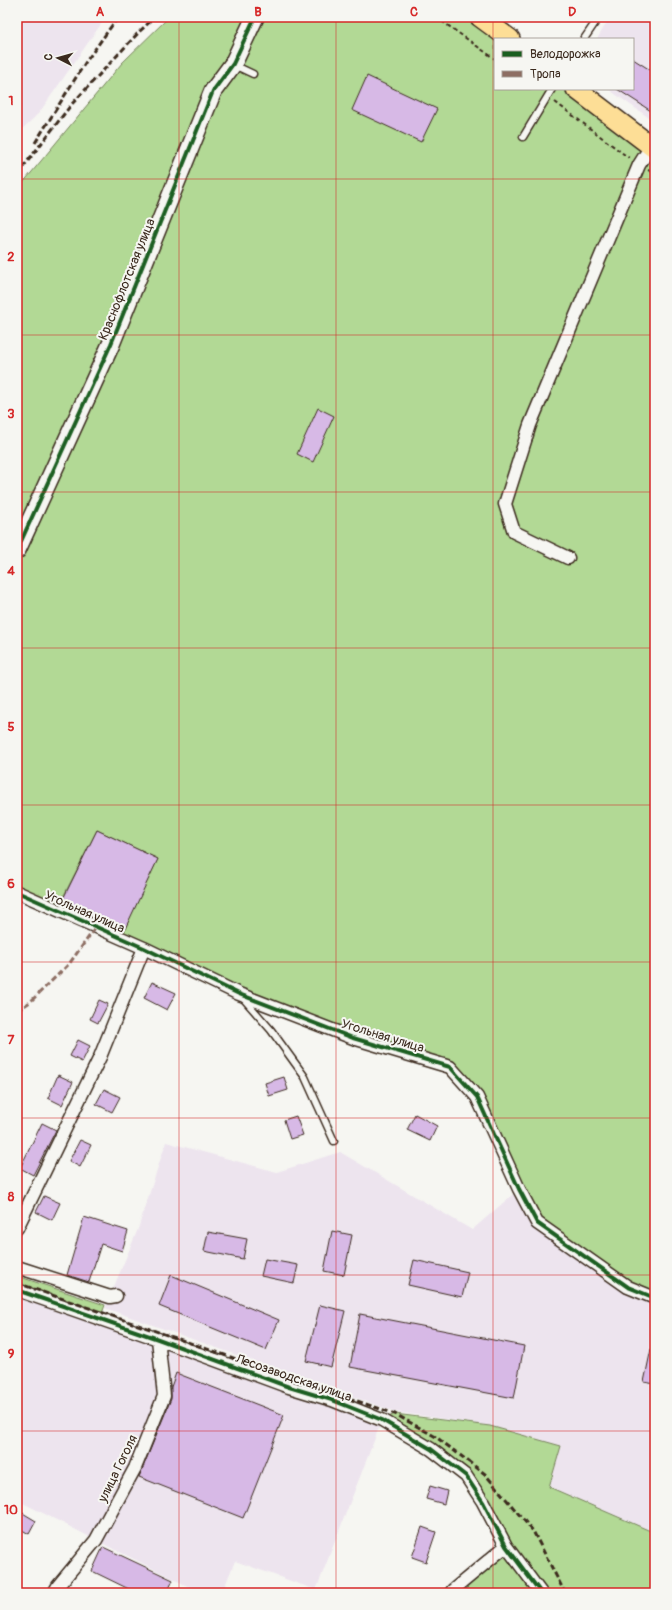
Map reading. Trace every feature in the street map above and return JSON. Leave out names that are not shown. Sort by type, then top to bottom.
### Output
[{"type":"main road","points":[[480,17],[509,38]]},
{"type":"main road","points":[[577,90],[653,148]]},
{"type":"street","name":"Краснофлотская улица","points":[[17,550],[111,344],[213,91],[233,64],[255,17]]},
{"type":"street","points":[[568,558],[514,532],[505,504],[530,425],[638,165],[653,148]]},
{"type":"street","name":"Угольная улица","points":[[17,892],[144,948],[239,994],[353,1038],[450,1066],[477,1097],[519,1189],[537,1223],[628,1287],[655,1298]]},
{"type":"street","points":[[17,1228],[100,1057],[144,948]]},
{"type":"street","points":[[17,1267],[110,1297],[116,1296]]},
{"type":"street","name":"Лесозаводская улица","points":[[17,1290],[158,1339],[289,1388],[332,1400],[382,1420],[431,1449],[466,1476],[483,1502],[506,1546],[541,1593]]},
{"type":"street","name":"улица Гоголя","points":[[54,1593],[58,1586],[96,1540],[135,1468],[164,1396],[158,1339]]},
{"type":"street","points":[[451,1593],[506,1546]]},
{"type":"lane","points":[[585,38],[599,17]]},
{"type":"lane","points":[[233,64],[253,74]]},
{"type":"lane","points":[[523,137],[551,90]]},
{"type":"lane","points":[[239,994],[271,1030],[305,1077],[334,1141]]},
{"type":"path","points":[[436,17],[494,58]]},
{"type":"path","points":[[548,96],[638,165],[655,173]]},
{"type":"shaded area","points":[[17,17],[106,17],[39,113],[17,134]]},
{"type":"shaded area","points":[[610,17],[655,17],[655,122],[609,90],[634,90],[634,38],[598,38]]},
{"type":"shaded area","points":[[166,1142],[277,1172],[340,1152],[472,1230],[519,1189],[655,1298],[655,1533],[549,1487],[560,1446],[490,1426],[396,1412],[105,1308],[138,1229]]},
{"type":"shaded area","points":[[17,1290],[382,1420],[316,1590],[235,1561],[222,1593],[201,1593],[17,1500]]},
{"type":"green space","points":[[169,17],[480,17],[494,38],[494,90],[577,90],[655,149],[655,1298],[537,1223],[477,1097],[450,1067],[353,1038],[120,937],[158,859],[97,830],[57,909],[17,892],[17,190],[122,63]]},
{"type":"green space","points":[[17,1276],[105,1305],[100,1319],[17,1290]]},
{"type":"green space","points":[[395,1414],[490,1426],[561,1446],[549,1487],[655,1533],[655,1593],[451,1593],[506,1546],[466,1476],[382,1420]]},
{"type":"building","points":[[634,60],[655,73],[655,104],[651,111],[619,90],[634,90]]},
{"type":"building","points":[[367,76],[437,109],[421,142],[352,110]]},
{"type":"building","points":[[318,408],[334,416],[313,462],[297,454]]},
{"type":"building","points":[[97,830],[158,859],[124,931],[61,903]]},
{"type":"building","points":[[152,982],[176,993],[167,1010],[144,998]]},
{"type":"building","points":[[99,1000],[108,1004],[98,1023],[90,1019]]},
{"type":"building","points":[[78,1040],[90,1046],[82,1062],[70,1056]]},
{"type":"building","points":[[58,1075],[73,1082],[62,1105],[48,1098]]},
{"type":"building","points":[[284,1077],[288,1090],[269,1096],[265,1083]]},
{"type":"building","points":[[104,1089],[120,1097],[112,1112],[96,1104]]},
{"type":"building","points":[[415,1114],[437,1126],[430,1141],[407,1130]]},
{"type":"building","points":[[296,1116],[303,1135],[290,1139],[284,1120]]},
{"type":"building","points":[[42,1123],[56,1130],[33,1175],[20,1168]]},
{"type":"building","points":[[80,1140],[91,1145],[80,1167],[69,1161]]},
{"type":"building","points":[[44,1196],[60,1203],[52,1220],[36,1212]]},
{"type":"building","points":[[84,1217],[128,1231],[122,1251],[101,1244],[89,1282],[67,1275]]},
{"type":"building","points":[[332,1231],[352,1235],[344,1275],[324,1271]]},
{"type":"building","points":[[208,1232],[247,1239],[243,1259],[204,1251]]},
{"type":"building","points":[[265,1259],[298,1265],[294,1283],[261,1276]]},
{"type":"building","points":[[414,1260],[468,1272],[462,1297],[408,1285]]},
{"type":"building","points":[[171,1275],[279,1320],[266,1350],[159,1306]]},
{"type":"building","points":[[320,1305],[345,1311],[331,1367],[306,1361]]},
{"type":"building","points":[[360,1314],[524,1346],[514,1398],[350,1367]]},
{"type":"building","points":[[651,1349],[655,1349],[655,1384],[644,1382]]},
{"type":"building","points":[[176,1373],[284,1415],[243,1518],[139,1477],[171,1399],[171,1387]]},
{"type":"building","points":[[430,1486],[447,1491],[444,1504],[426,1499]]},
{"type":"building","points":[[21,1512],[36,1521],[29,1534],[17,1527],[17,1519]]},
{"type":"building","points":[[422,1527],[436,1532],[426,1562],[412,1557]]},
{"type":"building","points":[[103,1547],[173,1580],[167,1593],[137,1593],[92,1571]]},
{"type":"railway","points":[[17,27],[24,17]]},
{"type":"railway","points":[[35,143],[85,63],[118,17]]},
{"type":"railway","points":[[17,175],[71,105],[155,17]]},
{"type":"railway","points":[[17,1283],[395,1414],[436,1437],[485,1474],[533,1531],[565,1593]]},
{"type":"marked path","points":[[17,1011],[30,1002],[69,964],[96,927]]},
{"type":"cycle path","points":[[17,550],[111,344],[213,91],[233,64],[255,17]]},
{"type":"cycle path","points":[[17,892],[144,948],[239,994],[353,1038],[450,1067],[477,1097],[519,1189],[537,1223],[628,1287],[655,1298]]},
{"type":"cycle path","points":[[17,1290],[158,1339],[289,1387],[332,1400],[382,1420],[431,1449],[466,1476],[483,1502],[506,1546],[541,1593]]}]
